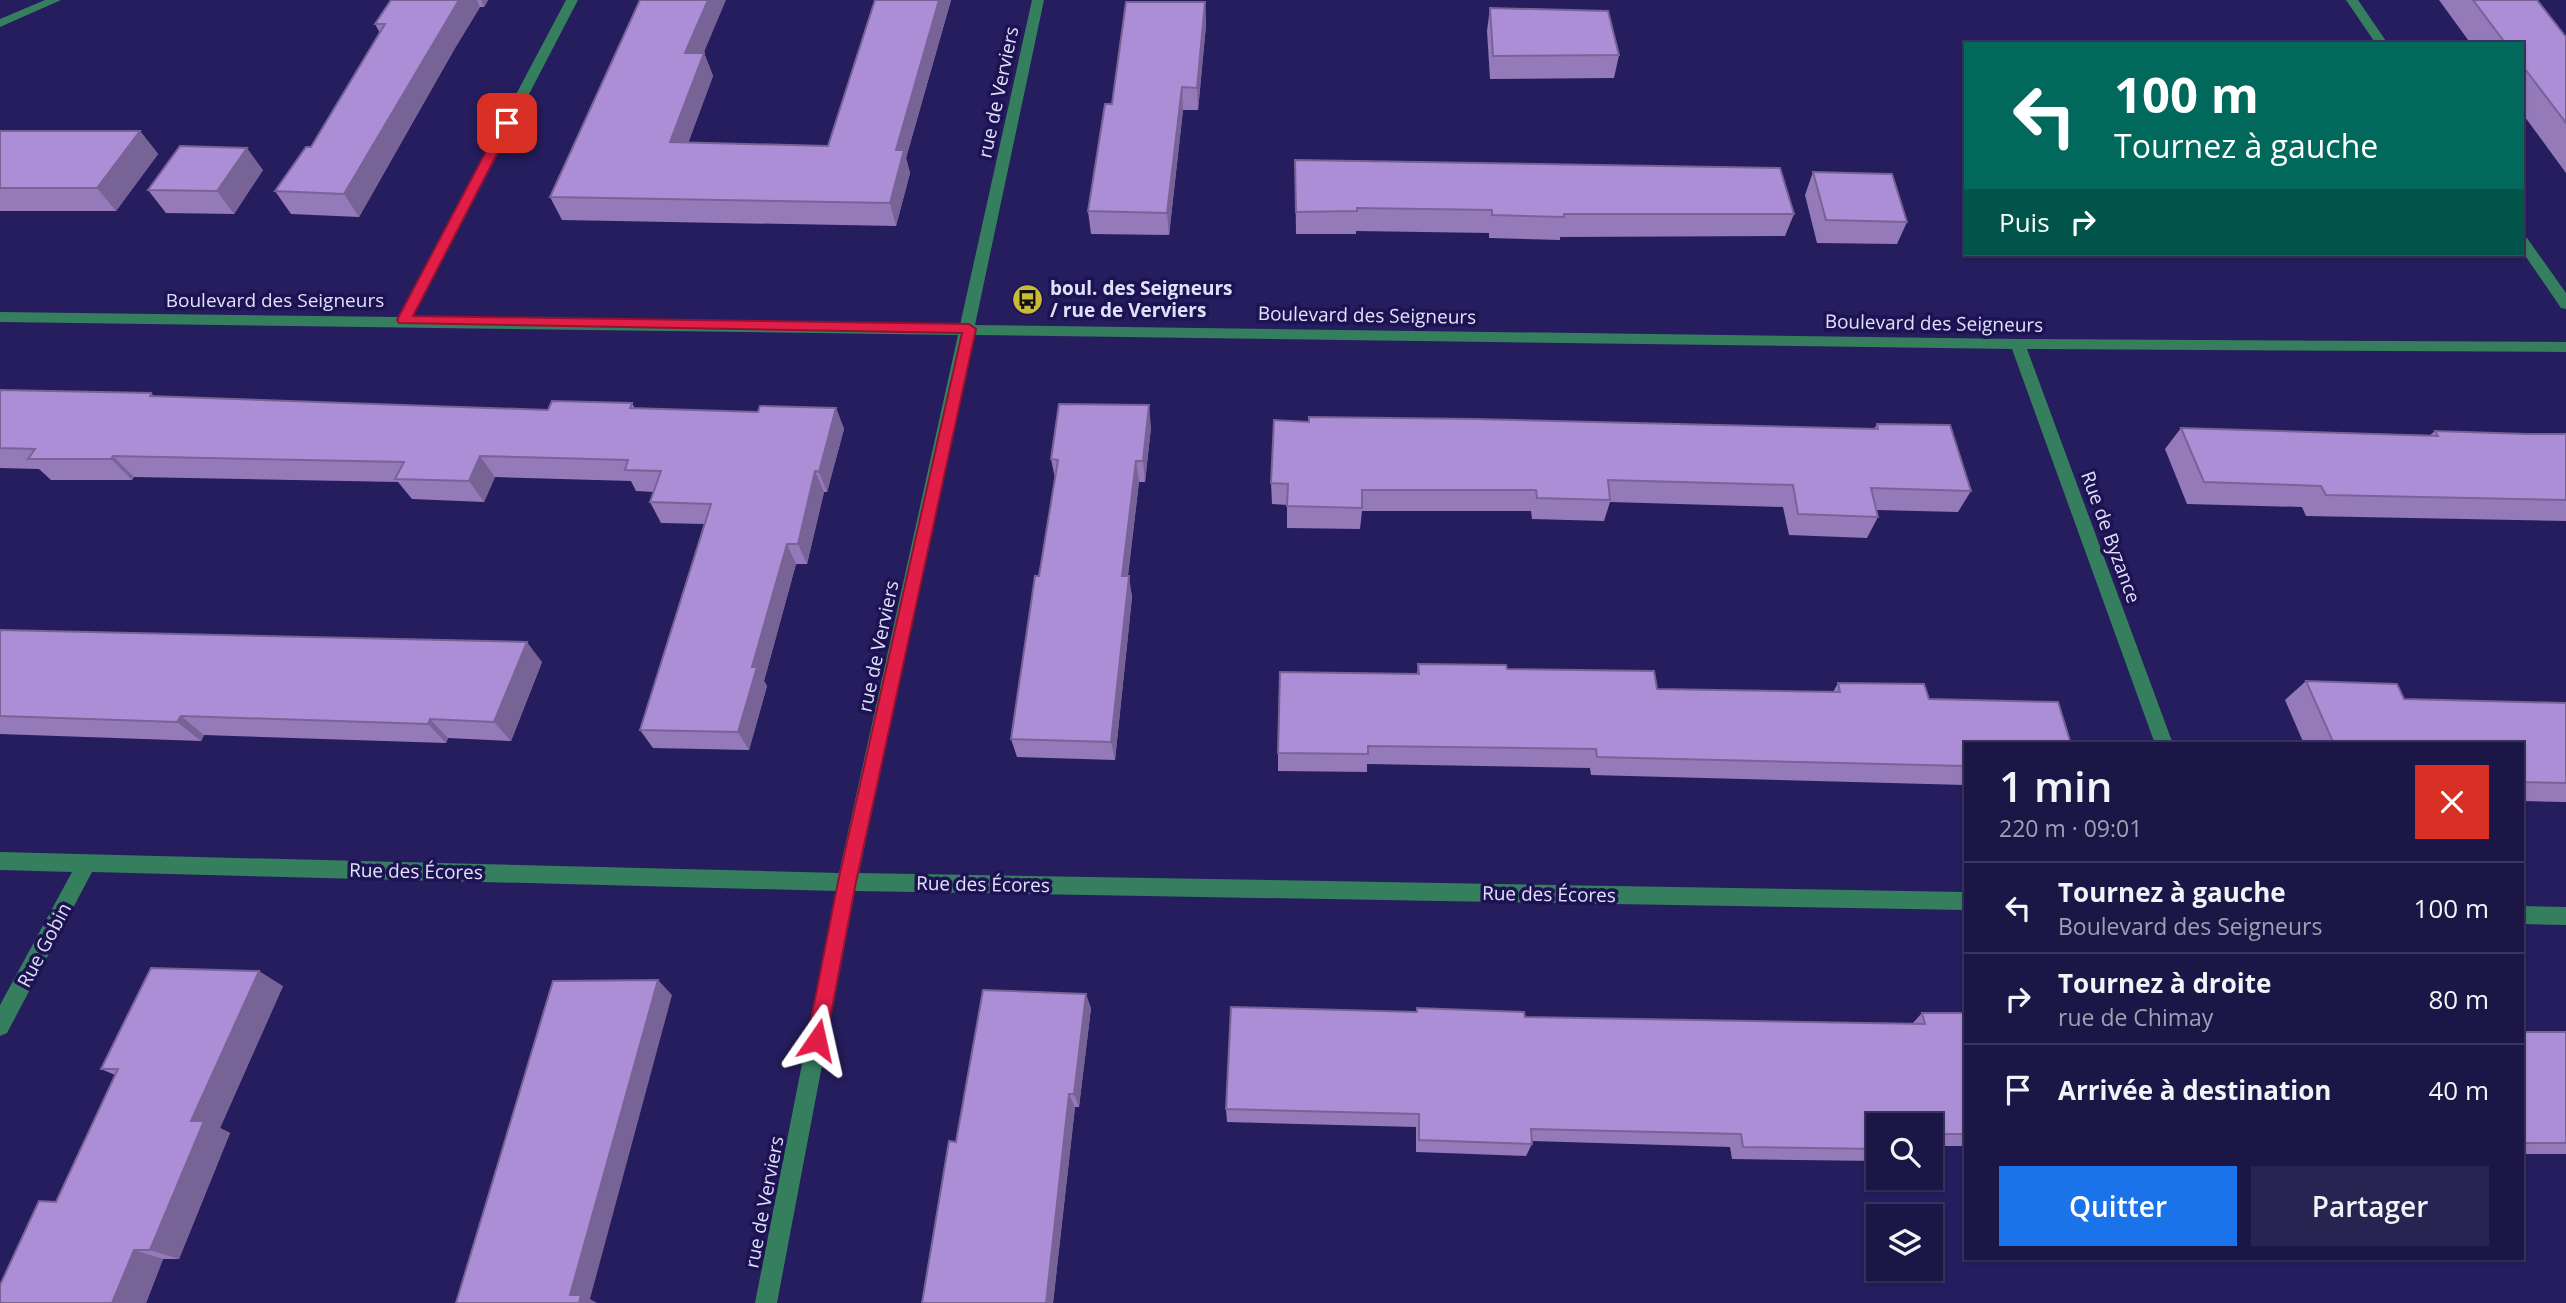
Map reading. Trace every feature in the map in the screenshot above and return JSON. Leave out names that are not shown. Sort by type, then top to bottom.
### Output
[{"type":"street","points":[[0,23],[55,0]]},
{"type":"street","points":[[404,320],[572,0]]},
{"type":"street","name":"rue de Verviers","points":[[766,1303],[847,882],[969,329],[1038,0]]},
{"type":"street","points":[[2352,0],[2381,42]]},
{"type":"street","points":[[2524,244],[2566,304]]},
{"type":"street","name":"Boulevard des Seigneurs","points":[[0,317],[404,320],[2018,344],[2566,347]]},
{"type":"street","name":"Rue de Byzance","points":[[2018,344],[2163,742]]},
{"type":"street","name":"Rue des Écores","points":[[0,861],[847,882],[1964,901]]},
{"type":"street","name":"Rue Gobin","points":[[0,1026],[87,863]]},
{"type":"street","points":[[2524,915],[2566,916]]},
{"type":"building","points":[[391,0],[459,0],[344,194],[275,191],[306,147],[311,147],[385,24],[375,24]]},
{"type":"building","points":[[640,0],[708,0],[685,53],[704,53],[670,142],[828,146],[875,0],[939,0],[896,150],[904,150],[890,203],[550,197]]},
{"type":"building","points":[[2473,0],[2537,0],[2566,37],[2566,123],[2524,68],[2524,42],[2504,42]]},
{"type":"building","points":[[1126,2],[1205,2],[1197,88],[1182,87],[1167,213],[1088,211],[1105,104],[1112,104]]},
{"type":"building","points":[[1490,8],[1608,11],[1619,55],[1493,56]]},
{"type":"building","points":[[0,131],[140,131],[97,188],[0,188]]},
{"type":"building","points":[[180,146],[247,148],[217,191],[148,190]]},
{"type":"building","points":[[1295,160],[1780,168],[1794,214],[1564,214],[1564,217],[1492,215],[1492,210],[1357,208],[1357,211],[1296,212]]},
{"type":"building","points":[[1813,172],[1892,174],[1907,222],[1826,220]]},
{"type":"building","points":[[0,390],[151,393],[150,396],[548,410],[552,401],[632,403],[630,408],[758,412],[760,406],[836,408],[819,472],[815,471],[798,544],[787,544],[752,667],[757,667],[738,732],[640,730],[711,504],[650,502],[661,471],[625,470],[628,460],[480,456],[469,481],[395,479],[404,462],[113,456],[111,459],[28,459],[35,449],[0,448]]},
{"type":"building","points":[[1059,404],[1149,405],[1143,461],[1136,461],[1122,576],[1129,576],[1111,742],[1011,739],[1035,576],[1039,576],[1058,460],[1051,459]]},
{"type":"building","points":[[1309,417],[1878,429],[1877,424],[1950,425],[1971,491],[1871,488],[1878,517],[1798,514],[1793,485],[1608,480],[1610,500],[1537,498],[1536,490],[1362,490],[1362,508],[1287,506],[1288,484],[1271,483],[1274,420],[1309,422]]},
{"type":"building","points":[[2181,428],[2438,436],[2435,431],[2566,434],[2566,500],[2326,495],[2321,486],[2204,482]]},
{"type":"building","points":[[0,630],[527,642],[494,722],[430,719],[428,724],[181,716],[177,722],[0,716]]},
{"type":"building","points":[[1418,664],[1506,665],[1507,669],[1654,671],[1657,689],[1840,692],[1838,683],[1924,684],[1929,699],[2058,702],[2070,742],[1964,742],[1964,766],[1597,757],[1596,749],[1368,746],[1368,754],[1278,753],[1280,672],[1419,674]]},
{"type":"building","points":[[2306,681],[2397,684],[2404,699],[2566,703],[2566,783],[2524,782],[2524,742],[2333,742]]},
{"type":"building","points":[[151,968],[259,971],[191,1121],[204,1121],[150,1250],[134,1250],[112,1303],[0,1303],[0,1285],[39,1201],[56,1202],[118,1069],[101,1069]]},
{"type":"building","points":[[658,980],[570,1295],[581,1295],[579,1303],[456,1303],[553,981]]},
{"type":"building","points":[[983,990],[1086,994],[1074,1094],[1069,1094],[1046,1303],[922,1303],[949,1141],[956,1142]]},
{"type":"building","points":[[1231,1007],[1417,1012],[1417,1008],[1524,1012],[1525,1017],[1925,1024],[1922,1013],[1964,1013],[1964,1134],[1943,1134],[1943,1113],[1866,1113],[1866,1149],[1743,1147],[1741,1134],[1531,1129],[1532,1144],[1419,1140],[1419,1114],[1226,1109]]},
{"type":"building","points":[[2524,1032],[2566,1032],[2566,1143],[2524,1143]]},
{"type":"place","name":"boul. des Seigneurs / rue de Verviers","points":[[1027,299]]},
{"type":"route","points":[[507,123],[404,320],[969,329],[847,882],[817,1040]]}]
